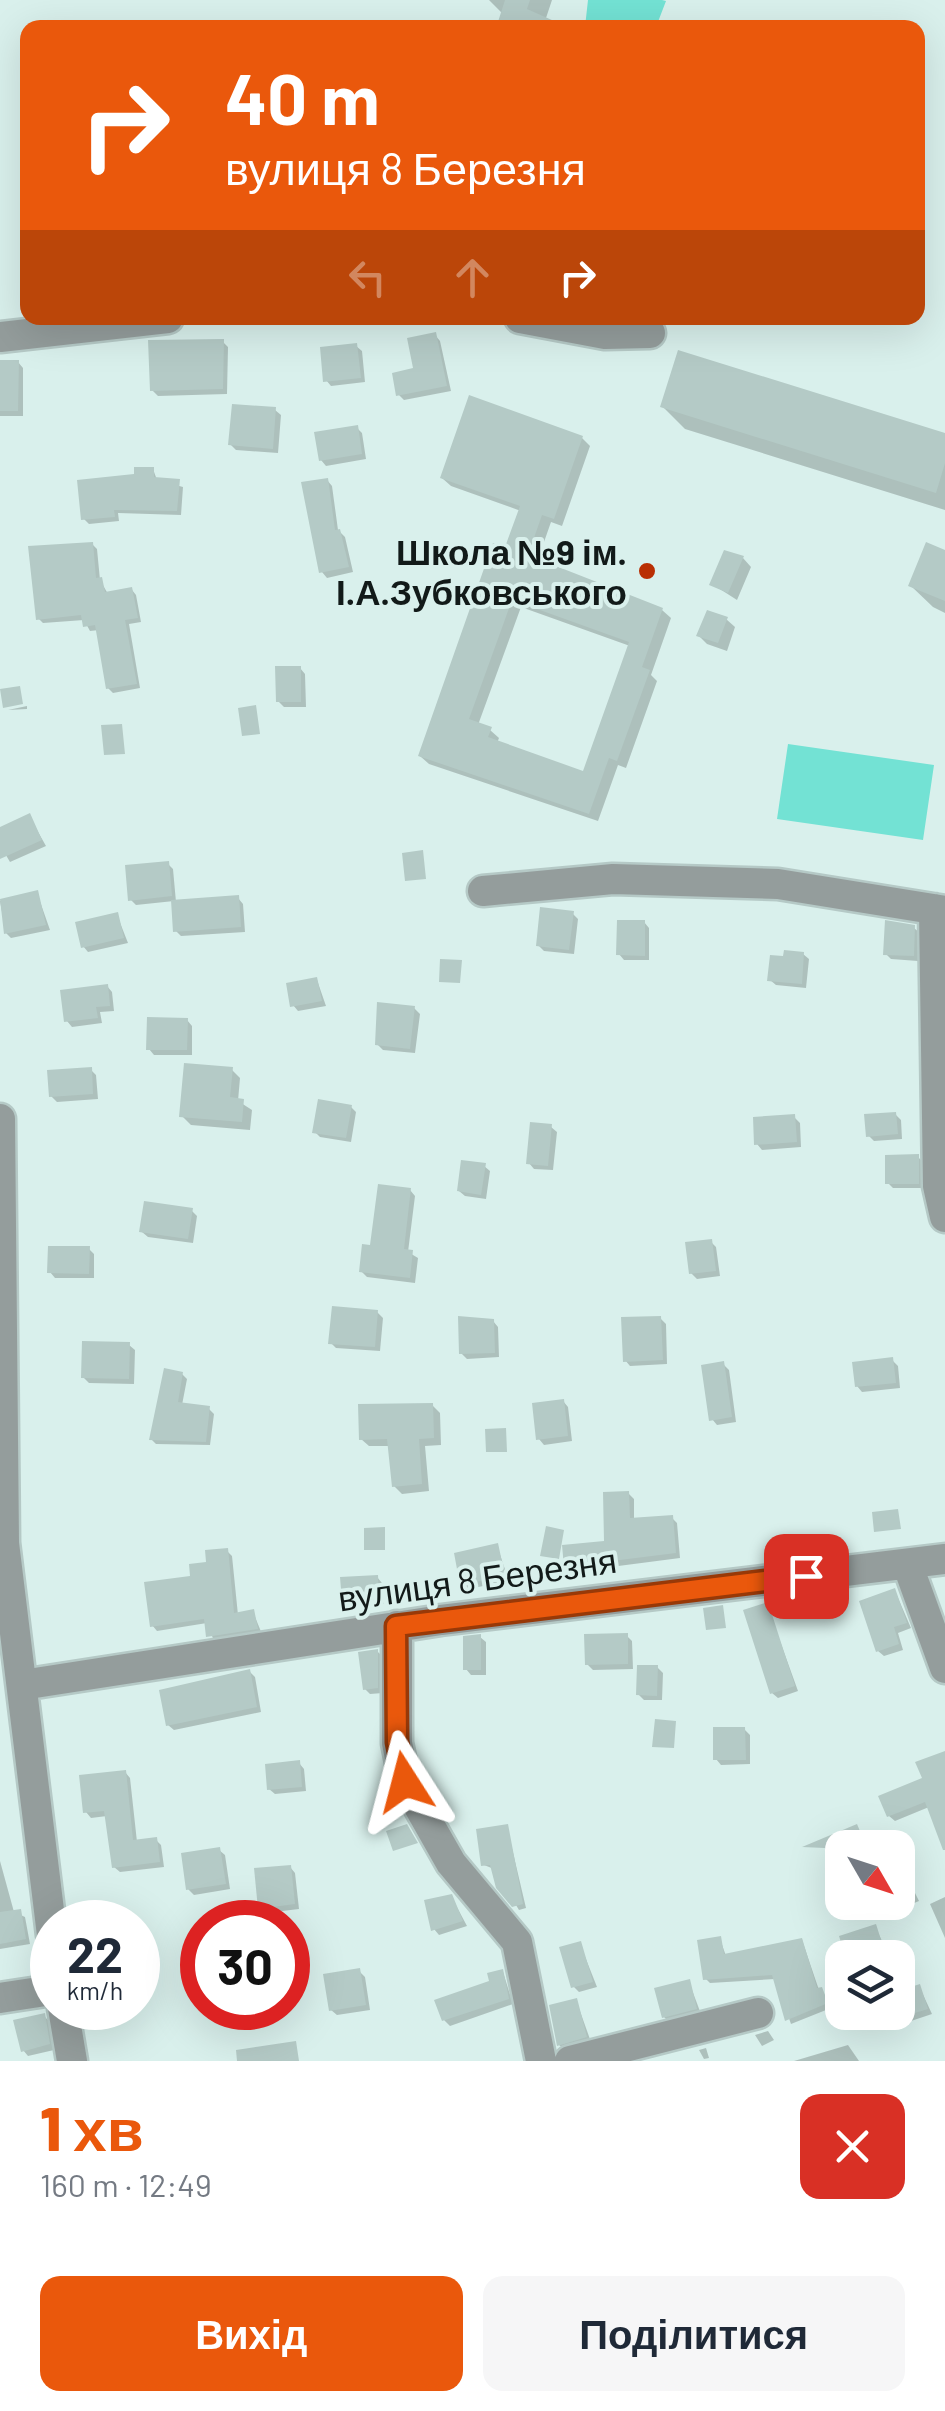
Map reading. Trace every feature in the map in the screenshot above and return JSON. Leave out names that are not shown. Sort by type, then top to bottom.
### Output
[{"type":"street","points":[[0,337],[106,325]]},
{"type":"street","points":[[557,325],[605,334],[650,333]]},
{"type":"street","points":[[483,891],[613,879],[778,884],[940,910],[938,1186],[945,1217]]},
{"type":"street","points":[[0,1119],[2,1542],[48,1900]]},
{"type":"street","name":"вулиця 8 Березня","points":[[22,1684],[396,1626],[945,1559]]},
{"type":"street","points":[[908,1566],[945,1668]]},
{"type":"street","points":[[396,1626],[397,1742],[405,1782],[452,1863],[517,1942],[541,2061]]},
{"type":"street","points":[[0,1998],[30,1993]]},
{"type":"street","points":[[570,2061],[758,2014]]},
{"type":"street","points":[[67,2030],[72,2061]]},
{"type":"green space","points":[[588,0],[666,1],[659,20],[586,20]]},
{"type":"green space","points":[[788,744],[934,765],[923,840],[777,819]]},
{"type":"building","points":[[505,0],[530,0],[527,9],[552,20],[499,20]]},
{"type":"building","points":[[436,332],[447,386],[396,396],[392,373],[413,368],[407,338]]},
{"type":"building","points":[[224,339],[223,389],[150,391],[148,340]]},
{"type":"building","points":[[357,343],[361,378],[323,382],[320,347]]},
{"type":"building","points":[[678,350],[945,433],[945,463],[936,493],[660,407]]},
{"type":"building","points":[[0,360],[19,360],[18,411],[0,411]]},
{"type":"building","points":[[469,395],[583,436],[554,519],[542,515],[528,555],[663,608],[642,667],[650,670],[617,761],[609,758],[589,814],[418,756],[493,543],[505,547],[520,506],[440,478]],"holes":[[[512,600],[629,642],[583,771],[488,737],[492,727],[469,719]]]},
{"type":"building","points":[[232,404],[276,407],[273,449],[228,445]]},
{"type":"building","points":[[358,425],[362,454],[319,461],[314,432]]},
{"type":"building","points":[[134,467],[154,467],[154,477],[180,479],[177,511],[114,510],[115,517],[81,520],[77,480],[134,474]]},
{"type":"building","points":[[328,478],[335,530],[340,529],[349,567],[319,573],[301,482]]},
{"type":"building","points":[[93,542],[96,578],[102,577],[105,592],[132,587],[138,618],[125,620],[137,684],[106,689],[95,625],[83,627],[81,615],[36,620],[28,546]]},
{"type":"building","points":[[926,542],[945,550],[945,601],[908,586]]},
{"type":"building","points":[[724,550],[744,556],[728,593],[709,585]]},
{"type":"building","points":[[707,610],[728,617],[718,643],[696,636]]},
{"type":"building","points":[[275,666],[301,666],[301,702],[276,702]]},
{"type":"building","points":[[20,686],[23,704],[3,708],[0,689]]},
{"type":"building","points":[[256,705],[260,734],[242,736],[238,708]]},
{"type":"building","points":[[122,724],[125,754],[104,755],[101,725]]},
{"type":"building","points":[[30,813],[42,840],[0,859],[0,827]]},
{"type":"building","points":[[423,850],[426,879],[405,881],[402,853]]},
{"type":"building","points":[[169,861],[172,896],[128,901],[125,865]]},
{"type":"building","points":[[38,890],[46,925],[4,934],[0,899]]},
{"type":"building","points":[[239,895],[241,927],[173,932],[171,900]]},
{"type":"building","points":[[540,907],[574,911],[569,950],[536,946]]},
{"type":"building","points":[[118,912],[124,938],[81,948],[75,922]]},
{"type":"building","points":[[617,920],[645,920],[645,956],[616,955]]},
{"type":"building","points":[[885,920],[915,925],[914,956],[883,955]]},
{"type":"building","points":[[784,950],[804,952],[802,984],[767,981],[770,955],[783,956]]},
{"type":"building","points":[[440,959],[462,960],[460,983],[439,982]]},
{"type":"building","points":[[317,977],[322,1001],[290,1007],[286,983]]},
{"type":"building","points":[[108,984],[110,1006],[96,1007],[98,1018],[64,1022],[60,990]]},
{"type":"building","points":[[377,1002],[415,1006],[410,1049],[375,1045]]},
{"type":"building","points":[[147,1017],[188,1018],[187,1050],[146,1050]]},
{"type":"building","points":[[184,1063],[233,1067],[230,1097],[244,1099],[242,1122],[179,1117]]},
{"type":"building","points":[[92,1067],[93,1094],[49,1097],[47,1070]]},
{"type":"building","points":[[318,1099],[352,1105],[346,1138],[312,1133]]},
{"type":"building","points":[[896,1112],[898,1134],[866,1137],[864,1114]]},
{"type":"building","points":[[795,1114],[797,1142],[754,1145],[753,1117]]},
{"type":"building","points":[[530,1122],[552,1124],[548,1166],[526,1164]]},
{"type":"building","points":[[919,1154],[919,1184],[885,1184],[885,1155]]},
{"type":"building","points":[[461,1160],[486,1163],[481,1195],[457,1191]]},
{"type":"building","points":[[378,1184],[411,1188],[404,1249],[413,1250],[410,1278],[359,1272],[362,1244],[370,1245]]},
{"type":"building","points":[[144,1201],[193,1208],[188,1239],[139,1232]]},
{"type":"building","points":[[712,1239],[716,1271],[689,1274],[685,1242]]},
{"type":"building","points":[[48,1246],[90,1246],[89,1274],[47,1273]]},
{"type":"building","points":[[332,1306],[378,1310],[375,1347],[328,1344]]},
{"type":"building","points":[[458,1316],[494,1319],[495,1353],[459,1354]]},
{"type":"building","points":[[661,1316],[663,1360],[623,1362],[621,1317]]},
{"type":"building","points":[[82,1341],[130,1342],[129,1379],[81,1378]]},
{"type":"building","points":[[893,1357],[896,1383],[855,1387],[852,1362]]},
{"type":"building","points":[[724,1361],[732,1417],[709,1421],[701,1365]]},
{"type":"building","points":[[164,1368],[183,1372],[178,1402],[210,1406],[206,1442],[149,1440]]},
{"type":"building","points":[[564,1399],[568,1436],[536,1440],[532,1403]]},
{"type":"building","points":[[433,1403],[434,1438],[419,1439],[422,1484],[392,1487],[387,1439],[359,1440],[358,1404]]},
{"type":"building","points":[[506,1428],[507,1452],[486,1452],[485,1429]]},
{"type":"building","points":[[629,1491],[630,1518],[673,1515],[676,1553],[564,1567],[562,1545],[604,1541],[603,1492]]},
{"type":"building","points":[[898,1509],[901,1529],[874,1532],[872,1512]]},
{"type":"building","points":[[546,1526],[564,1530],[559,1559],[540,1556]]},
{"type":"building","points":[[385,1527],[385,1550],[364,1550],[364,1528]]},
{"type":"building","points":[[498,1543],[505,1576],[460,1585],[454,1553]]},
{"type":"building","points":[[228,1548],[234,1613],[254,1609],[258,1629],[206,1637],[204,1619],[150,1627],[144,1582],[190,1576],[189,1564],[206,1562],[205,1550]]},
{"type":"building","points":[[378,1575],[379,1599],[342,1602],[340,1577]]},
{"type":"building","points":[[895,1588],[907,1623],[894,1627],[899,1644],[876,1652],[859,1601]]},
{"type":"building","points":[[768,1602],[795,1686],[770,1694],[743,1610]]},
{"type":"building","points":[[723,1605],[726,1628],[706,1630],[703,1608]]},
{"type":"building","points":[[628,1633],[628,1664],[585,1665],[584,1634]]},
{"type":"building","points":[[481,1634],[481,1670],[463,1670],[463,1636]]},
{"type":"building","points":[[378,1649],[378,1688],[363,1690],[358,1652]]},
{"type":"building","points":[[637,1665],[658,1665],[657,1696],[636,1695]]},
{"type":"building","points":[[250,1669],[257,1707],[166,1726],[159,1690]]},
{"type":"building","points":[[655,1719],[676,1721],[674,1748],[652,1747]]},
{"type":"building","points":[[713,1727],[745,1727],[746,1760],[713,1760]]},
{"type":"building","points":[[945,1751],[943,1850],[925,1802],[887,1817],[878,1796],[922,1778],[915,1762]]},
{"type":"building","points":[[300,1760],[302,1787],[267,1790],[265,1764]]},
{"type":"building","points":[[126,1770],[133,1840],[157,1837],[160,1862],[112,1868],[104,1811],[83,1813],[79,1775]]},
{"type":"building","points":[[407,1824],[418,1843],[393,1851],[386,1831]]},
{"type":"building","points":[[508,1824],[523,1904],[512,1907],[496,1888],[490,1865],[481,1866],[476,1829]]},
{"type":"building","points":[[825,1837],[825,1848],[802,1847]]},
{"type":"building","points":[[220,1847],[226,1884],[186,1890],[181,1853]]},
{"type":"building","points":[[291,1865],[295,1900],[257,1900],[254,1868]]},
{"type":"building","points":[[452,1894],[463,1921],[431,1931],[424,1900]]},
{"type":"building","points":[[21,1909],[26,1939],[0,1944],[0,1912]]},
{"type":"building","points":[[876,1924],[881,1940],[840,1940],[839,1936]]},
{"type":"building","points":[[721,1936],[724,1954],[802,1938],[817,1988],[822,1987],[825,1995],[825,2004],[785,2021],[772,1975],[703,1980],[697,1940]]},
{"type":"building","points":[[581,1941],[593,1982],[571,1988],[559,1947]]},
{"type":"building","points":[[360,1968],[366,2005],[329,2011],[323,1974]]},
{"type":"building","points":[[503,1969],[509,1999],[442,2021],[434,2000],[489,1981],[487,1973]]},
{"type":"building","points":[[690,1979],[697,2009],[662,2018],[654,1988]]},
{"type":"building","points":[[920,1984],[928,2009],[915,2013],[915,1986]]},
{"type":"building","points":[[577,1998],[587,2037],[557,2046],[549,2005]]},
{"type":"building","points":[[30,2016],[30,2030],[48,2030],[50,2044],[21,2052],[13,2020]]},
{"type":"building","points":[[296,2041],[299,2061],[237,2061],[236,2050]]},
{"type":"place","name":"Школа №9 ім. І.А.Зубковського","points":[[647,571]]},
{"type":"route","points":[[405,1782],[397,1742],[396,1626],[806,1576]]}]
